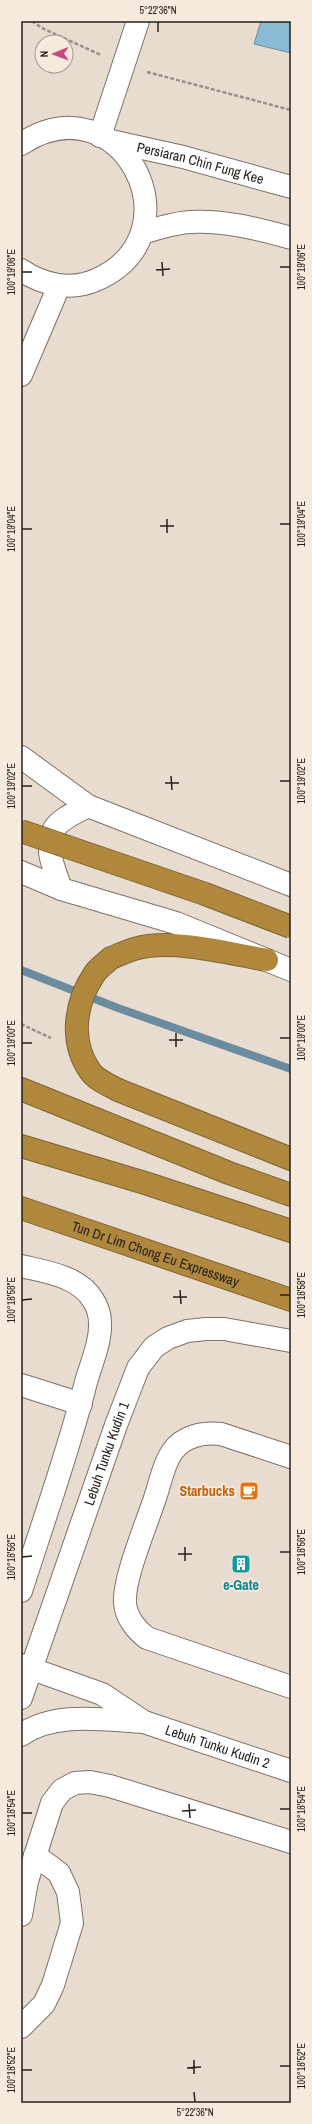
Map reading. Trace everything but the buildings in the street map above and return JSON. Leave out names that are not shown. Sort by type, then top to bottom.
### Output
[{"type":"highway","points":[[21,831],[205,894],[291,927]]},
{"type":"highway","points":[[267,960],[169,946],[135,949],[111,958],[96,971],[85,990],[78,1008],[76,1026],[79,1050],[91,1072],[102,1081],[118,1090],[291,1159]]},
{"type":"highway","points":[[21,1089],[229,1173],[291,1195]]},
{"type":"highway","points":[[21,1146],[145,1183],[291,1231]]},
{"type":"highway","name":"Tun Dr Lim Chong Eu Expressway","points":[[21,1208],[291,1300]]},
{"type":"street","points":[[21,270],[34,279],[59,286],[86,284],[110,274],[129,256],[142,233],[146,207],[142,181],[130,158],[105,138],[123,65],[138,21]]},
{"type":"street","name":"Persiaran Chin Fung Kee","points":[[21,144],[37,134],[62,128],[87,130],[105,138],[183,157],[291,187]]},
{"type":"street","points":[[142,233],[172,224],[219,222],[291,238]]},
{"type":"street","points":[[21,376],[59,286]]},
{"type":"street","points":[[21,757],[88,806],[291,885]]},
{"type":"street","points":[[61,889],[52,863],[51,837],[54,828],[63,820],[88,806]]},
{"type":"street","points":[[21,872],[61,889],[176,923],[291,970]]},
{"type":"street","points":[[21,1266],[71,1280],[93,1299],[98,1308],[100,1324],[97,1342],[81,1404],[21,1591]]},
{"type":"street","name":"Lebuh Tunku Kudin 1","points":[[21,1698],[27,1667],[138,1368],[154,1347],[168,1338],[187,1332],[224,1328],[291,1341]]},
{"type":"street","points":[[21,1385],[81,1404]]},
{"type":"street","points":[[291,1457],[221,1434],[209,1432],[188,1438],[179,1444],[172,1452],[160,1485],[126,1586],[125,1604],[134,1626],[147,1638],[291,1687]]},
{"type":"street","name":"Lebuh Tunku Kudin 2","points":[[27,1667],[102,1694],[144,1722],[291,1771]]},
{"type":"street","name":"Lebuh Tunku Kudin 2","points":[[21,1735],[36,1726],[51,1721],[76,1719],[144,1722]]},
{"type":"street","points":[[21,1915],[27,1881],[52,1803],[62,1790],[75,1782],[110,1786],[291,1842]]},
{"type":"street","points":[[21,2027],[44,2004],[53,1984],[72,1923],[68,1892],[59,1873],[35,1855]]},
{"type":"path","points":[[32,21],[42,28],[123,65],[291,110]]},
{"type":"water","points":[[261,21],[291,21],[291,53],[254,44]]},
{"type":"waterway","points":[[21,970],[118,1008],[291,1069]]},
{"type":"place","name":"Starbucks","points":[[249,1491]]},
{"type":"place","name":"e-Gate","points":[[241,1564]]}]
